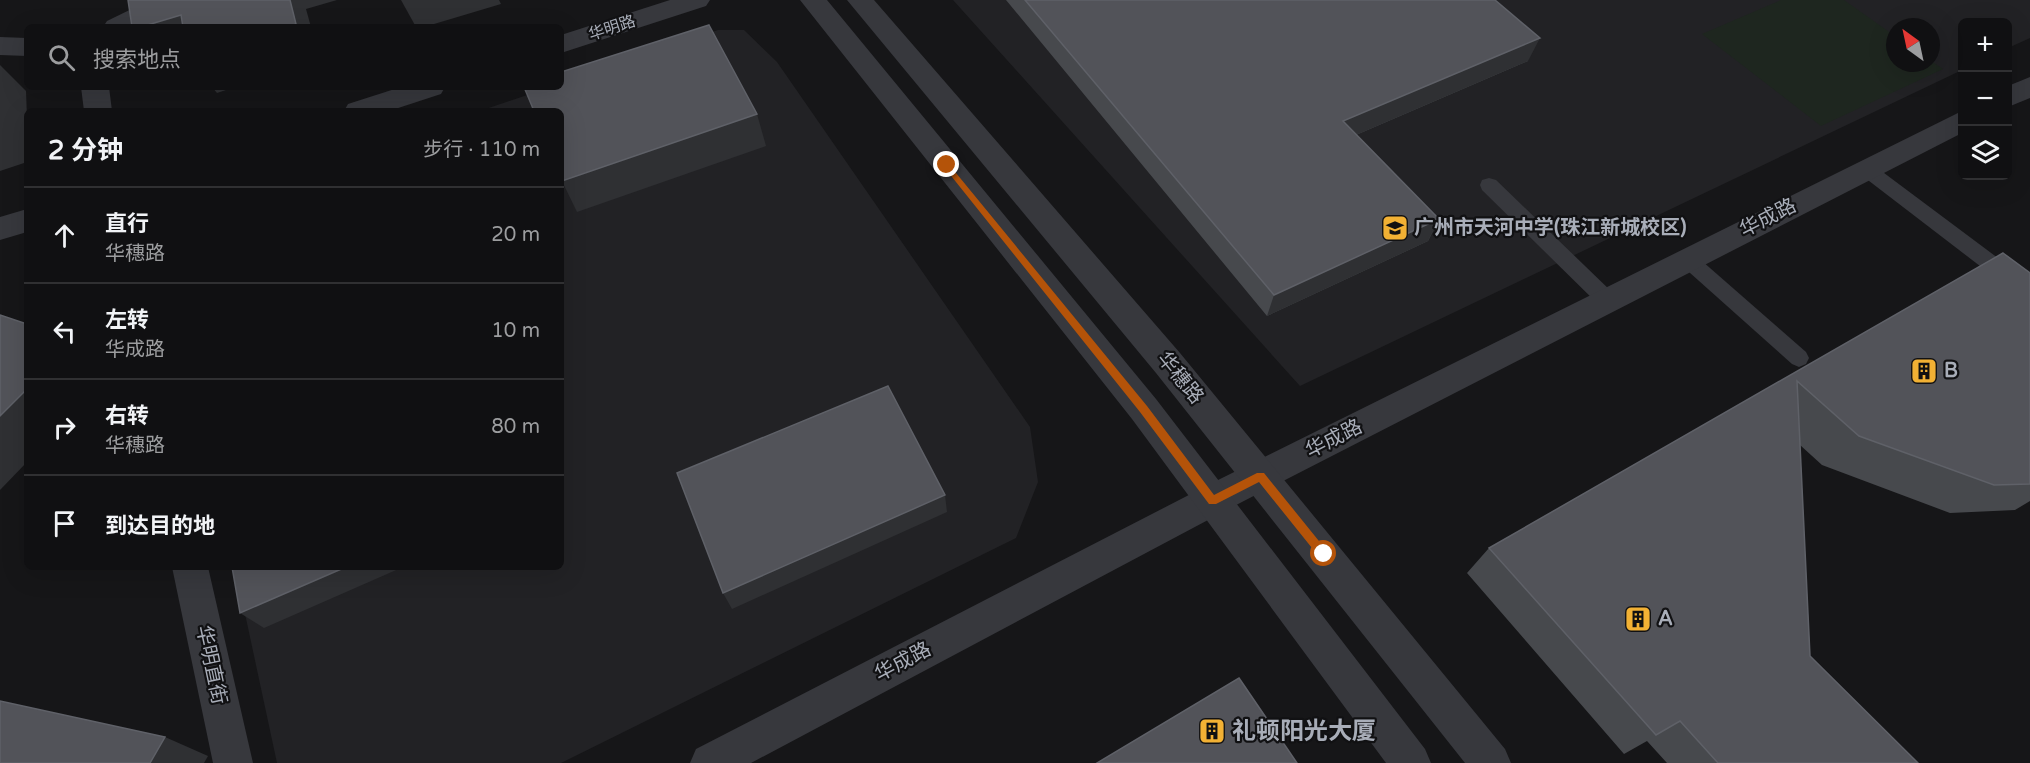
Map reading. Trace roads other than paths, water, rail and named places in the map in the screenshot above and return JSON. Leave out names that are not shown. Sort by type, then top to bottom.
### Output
[{"type":"street","points":[[124,24],[170,0]]},
{"type":"street","name":"华明路","points":[[564,43],[697,0]]},
{"type":"street","points":[[813,0],[1144,409],[1411,763]]},
{"type":"street","name":"华穗路","points":[[860,0],[1161,354],[1491,763]]},
{"type":"street","points":[[0,46],[24,47]]},
{"type":"street","points":[[2012,95],[2030,86]]},
{"type":"street","points":[[95,90],[98,108]]},
{"type":"street","points":[[367,108],[422,90]]},
{"type":"street","name":"华成路","points":[[710,763],[1260,476],[1958,122]]},
{"type":"street","points":[[0,229],[24,221]]},
{"type":"street","name":"华明直街","points":[[191,570],[233,763]]},
{"type":"lane","points":[[1866,170],[2030,293]]},
{"type":"lane","points":[[1489,185],[1607,300]]},
{"type":"lane","points":[[1687,259],[1799,358]]},
{"type":"place","name":"广州市天河中学(珠江新城校区)","points":[[1395,228]]},
{"type":"place","name":"B","points":[[1924,371]]},
{"type":"place","name":"A","points":[[1638,619]]},
{"type":"place","name":"礼顿阳光大厦","points":[[1212,731]]}]
